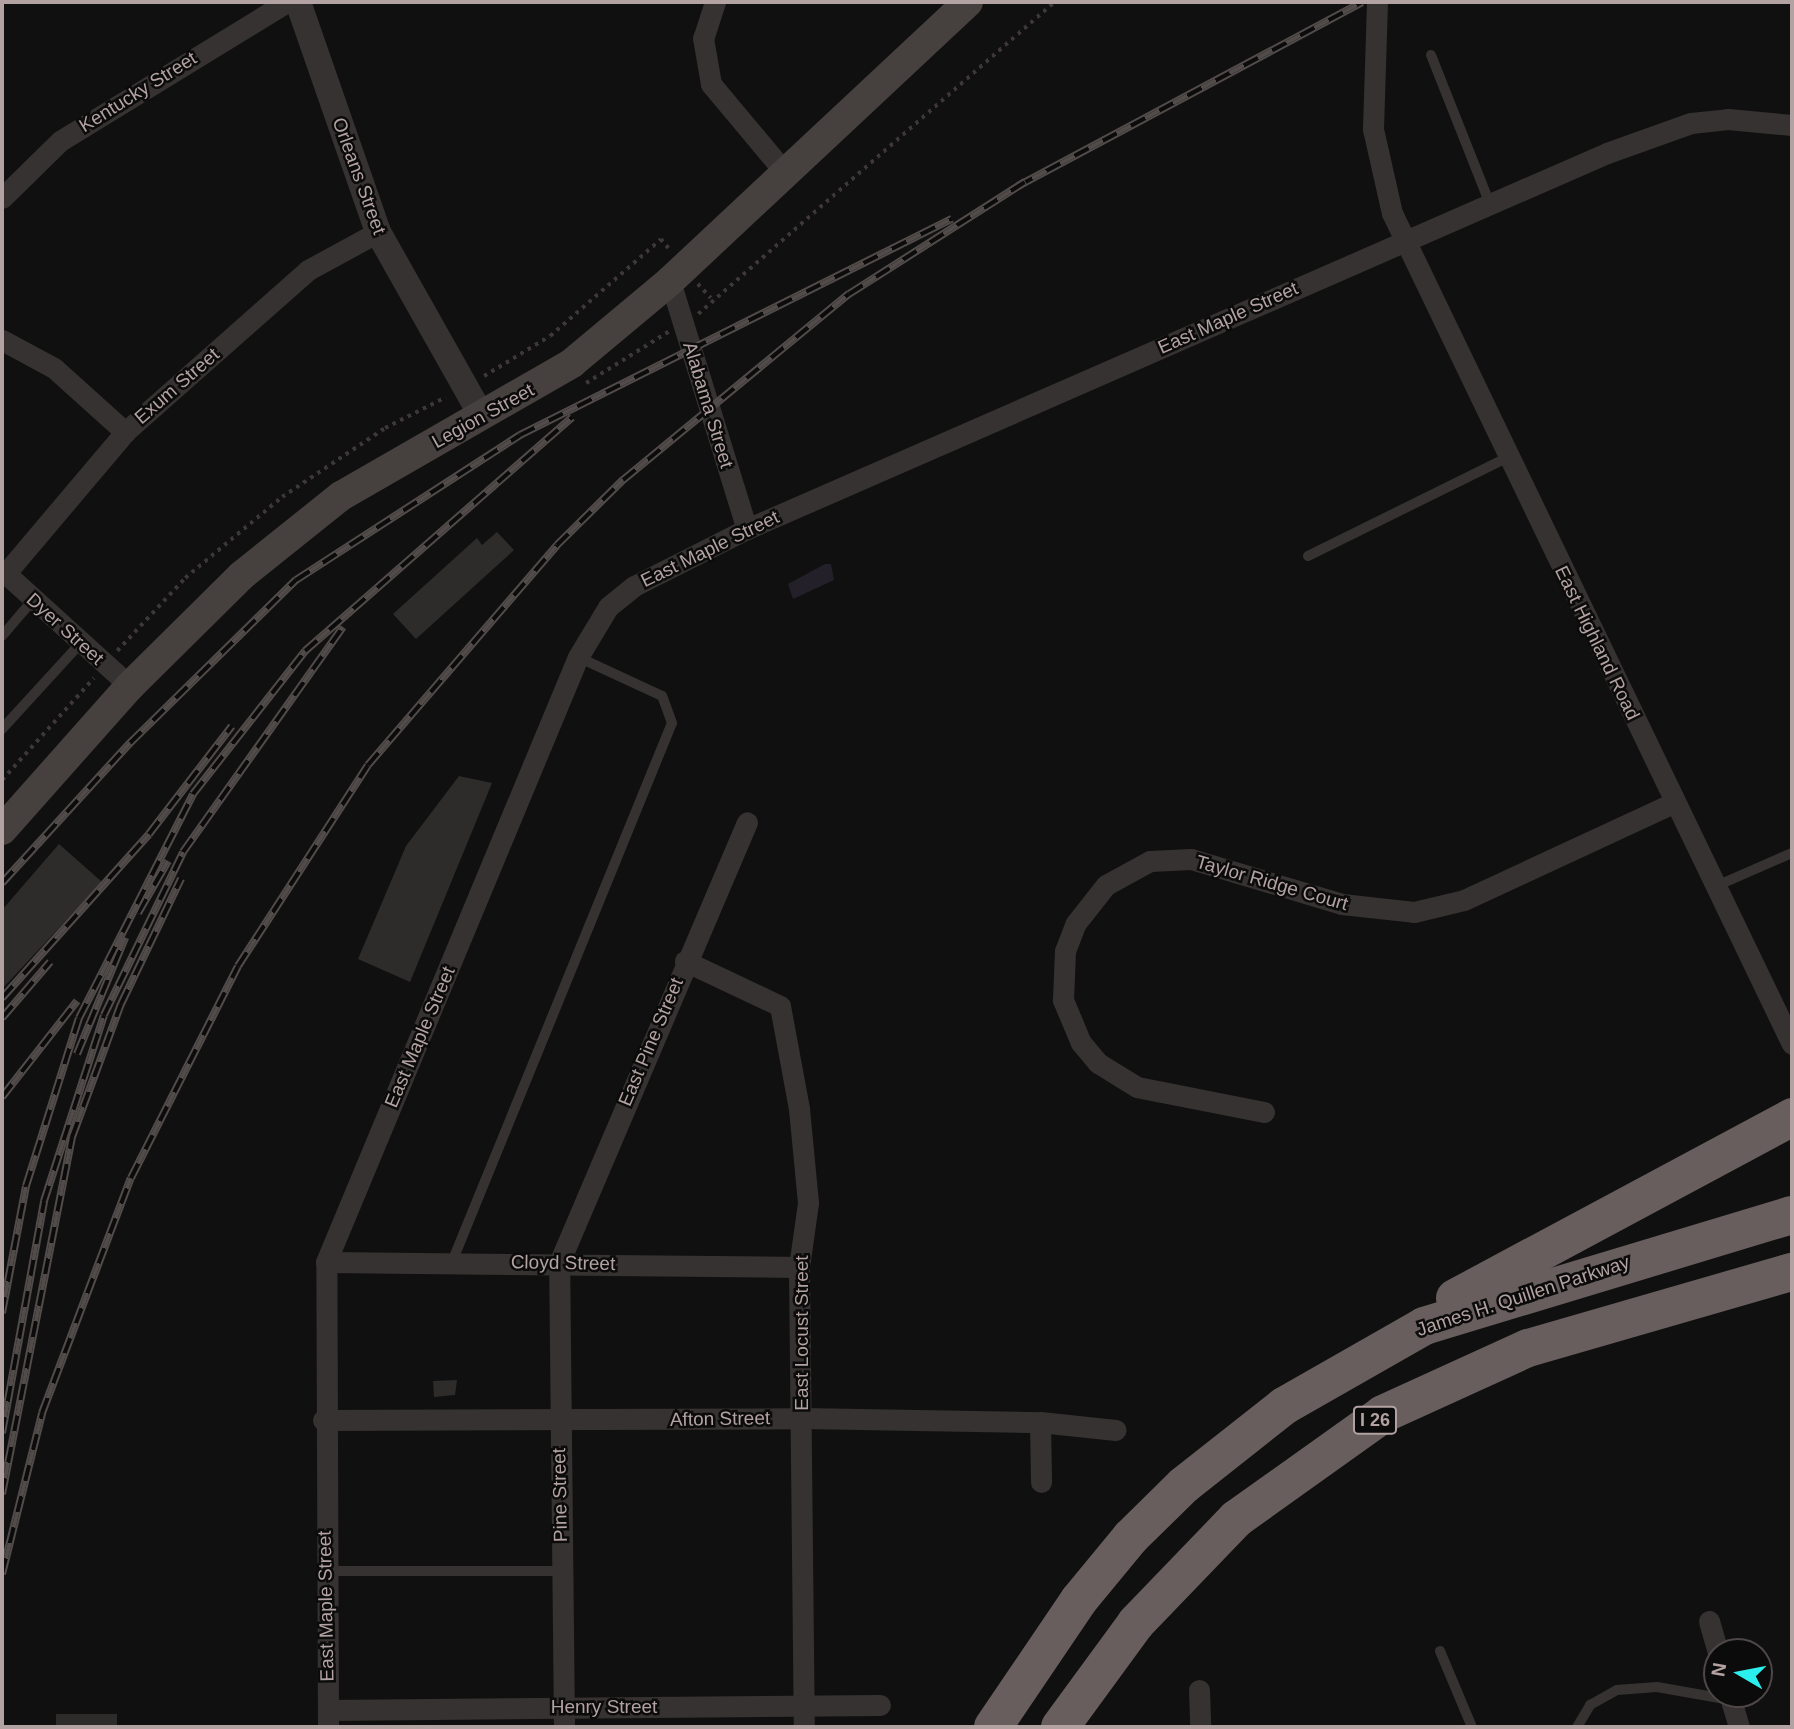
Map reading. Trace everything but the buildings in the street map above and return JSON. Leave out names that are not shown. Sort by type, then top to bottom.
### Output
[{"type":"highway","points":[[1424,1326],[1458,1296],[1792,1117]]},
{"type":"highway","name":"James H. Quillen Parkway","points":[[993,1727],[1079,1600],[1184,1485],[1284,1406],[1424,1326],[1792,1215]]},
{"type":"highway","name":"I 26","points":[[1060,1727],[1136,1623],[1227,1528],[1383,1414],[1528,1348],[1792,1272]]},
{"type":"main road","name":"Legion Street","points":[[2,830],[130,686],[289,535],[341,496],[572,363],[670,281],[783,170],[968,2]]},
{"type":"street","name":"Kentucky Street","points":[[2,198],[60,141],[287,2]]},
{"type":"street","name":"Orleans Street","points":[[298,2],[378,232],[481,415]]},
{"type":"street","points":[[715,2],[703,38],[711,84],[783,170]]},
{"type":"street","name":"East Highland Road","points":[[1377,2],[1377,161],[1404,241],[1673,803],[1792,1044]]},
{"type":"street","name":"East Maple Street","points":[[328,1719],[323,1420],[326,1262],[578,657],[608,607],[634,586],[747,529],[1490,204],[1691,124],[1728,119],[1792,125]]},
{"type":"street","name":"Exum Street","points":[[4,572],[125,432],[308,270],[378,232]]},
{"type":"street","name":"Alabama Street","points":[[670,281],[747,529]]},
{"type":"street","points":[[2,340],[54,368],[125,432]]},
{"type":"street","name":"Dyer Street","points":[[4,572],[80,644],[130,686]]},
{"type":"street","name":"Taylor Ridge Court","points":[[1264,1112],[1137,1087],[1097,1063],[1081,1042],[1063,1000],[1065,951],[1076,923],[1106,885],[1150,861],[1181,859],[1342,904],[1414,912],[1464,900],[1673,803]]},
{"type":"street","name":"East Pine Street","points":[[559,1264],[684,961],[747,822]]},
{"type":"street","name":"East Locust Street","points":[[684,961],[780,1006],[808,1203],[799,1267],[804,1718]]},
{"type":"street","name":"Cloyd Street","points":[[326,1262],[799,1267]]},
{"type":"street","name":"Pine Street","points":[[559,1264],[564,1717]]},
{"type":"street","name":"Afton Street","points":[[323,1420],[802,1418],[1041,1422],[1116,1430]]},
{"type":"street","points":[[1041,1422],[1041,1482]]},
{"type":"street","points":[[1709,1622],[1714,1638]]},
{"type":"street","points":[[1199,1690],[1200,1727]]},
{"type":"street","name":"Henry Street","points":[[328,1719],[804,1718],[880,1705]]},
{"type":"street","points":[[1733,1708],[1739,1727]]},
{"type":"lane","points":[[1431,55],[1490,204]]},
{"type":"lane","points":[[1308,556],[1508,457]]},
{"type":"lane","points":[[2,636],[33,600]]},
{"type":"lane","points":[[2,729],[80,644]]},
{"type":"lane","points":[[452,1262],[672,723],[662,696],[578,657]]},
{"type":"lane","points":[[1714,887],[1792,853]]},
{"type":"lane","points":[[324,1571],[541,1566],[562,1571]]},
{"type":"lane","points":[[1440,1651],[1472,1727]]},
{"type":"lane","points":[[1577,1727],[1590,1705],[1618,1690],[1657,1688],[1703,1694]]},
{"type":"path","points":[[693,320],[711,298],[1055,2]]},
{"type":"path","points":[[580,386],[673,328]]},
{"type":"shaded area","points":[[825,564],[831,564],[834,580],[793,599],[788,584]]},
{"type":"railway","points":[[1018,186],[1362,2]]},
{"type":"railway","points":[[2,1574],[42,1413],[131,1178],[238,966],[368,765],[557,545],[623,480],[849,294],[1025,182]]},
{"type":"railway","points":[[2,883],[130,743],[296,580],[520,435],[952,219]]},
{"type":"railway","points":[[2,1313],[26,1186],[79,1018],[193,794],[305,651],[572,417]]},
{"type":"railway","points":[[2,1433],[44,1201],[104,1015],[183,852],[343,627]]},
{"type":"railway","points":[[2,998],[149,834],[232,726]]},
{"type":"railway","points":[[138,913],[168,861]]},
{"type":"railway","points":[[2,1494],[72,1137],[121,1004],[181,879]]},
{"type":"railway","points":[[77,1054],[125,938]]},
{"type":"railway","points":[[2,1018],[50,962]]},
{"type":"railway","points":[[2,1097],[77,1001]]}]
